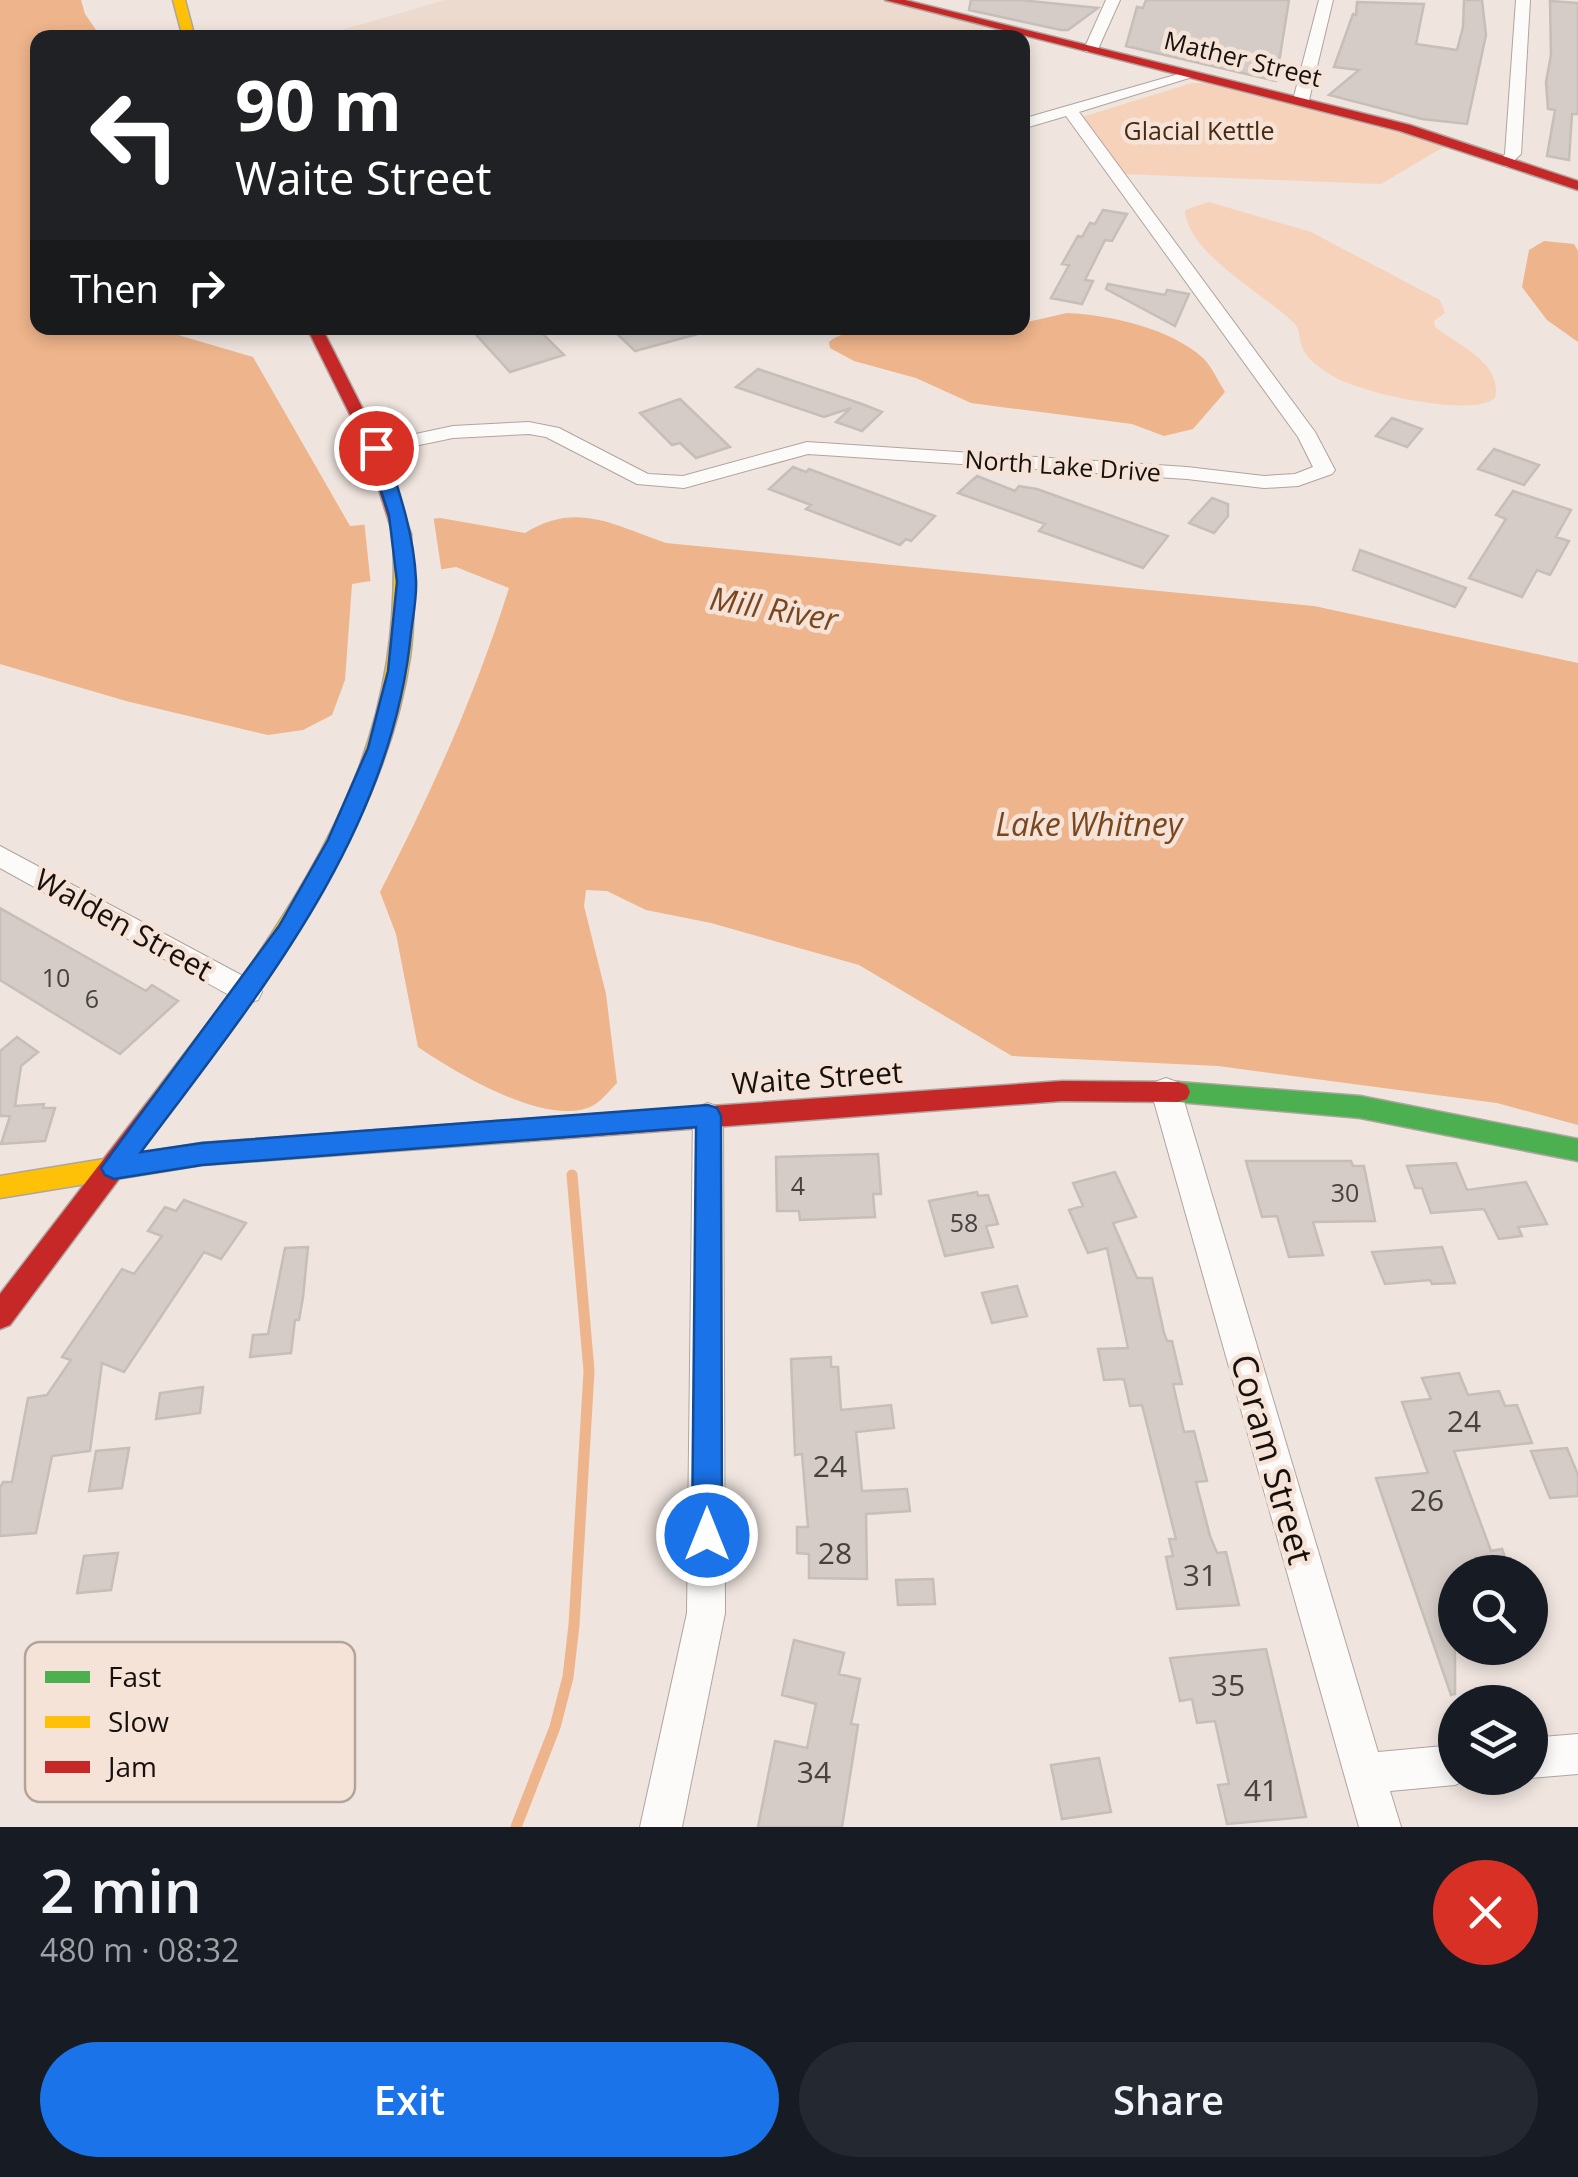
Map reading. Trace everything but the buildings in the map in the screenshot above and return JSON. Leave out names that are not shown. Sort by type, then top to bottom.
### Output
[{"type":"street","points":[[179,0],[187,30]]},
{"type":"street","points":[[1091,49],[1113,0]]},
{"type":"street","points":[[1301,100],[1326,0]]},
{"type":"street","points":[[1507,162],[1513,154],[1523,0]]},
{"type":"street","name":"Mather Street","points":[[900,1],[1015,30]]},
{"type":"street","name":"Mather Street","points":[[1030,34],[1405,128],[1578,186]]},
{"type":"street","points":[[1030,122],[1194,74]]},
{"type":"street","name":"North Lake Drive","points":[[376,448],[453,432],[529,428],[552,432],[644,480],[684,482],[807,448],[1187,473],[1264,482],[1298,480],[1325,470],[1308,436],[1068,110]]},
{"type":"street","points":[[0,1316],[248,992],[322,874],[373,762],[393,696],[407,582],[398,515],[376,448],[318,335]]},
{"type":"street","name":"Walden Street","points":[[0,856],[248,992]]},
{"type":"street","name":"Waite Street","points":[[0,1187],[60,1181],[202,1154],[1002,1094],[1166,1091],[1361,1107],[1578,1150]]},
{"type":"street","name":"Coram Street","points":[[1166,1091],[1380,1827]]},
{"type":"street","points":[[661,1827],[706,1613],[708,1116]]},
{"type":"street","points":[[1548,1756],[1578,1754]]},
{"type":"street","points":[[1365,1773],[1438,1767]]},
{"type":"shaded area","points":[[445,0],[881,0],[987,28],[980,30],[342,30]]},
{"type":"green space","name":"Glacial Kettle","points":[[1192,83],[1447,145],[1381,184],[1122,174],[1082,117]]},
{"type":"green space","points":[[1209,202],[1311,232],[1440,300],[1445,313],[1434,321],[1435,327],[1485,364],[1496,385],[1495,398],[1464,405],[1416,401],[1347,383],[1323,370],[1306,355],[1294,323],[1229,272],[1199,242],[1185,210]]},
{"type":"water","name":"Lake Whitney","points":[[0,0],[81,0],[96,30],[30,30],[30,335],[178,335],[253,357],[350,526],[440,518],[525,533],[544,524],[578,517],[612,523],[666,543],[1314,606],[1578,663],[1578,1125],[1497,1103],[1218,1066],[1012,1056],[859,965],[711,923],[646,910],[607,891],[586,890],[584,906],[606,994],[617,1083],[594,1105],[575,1111],[528,1104],[478,1083],[418,1047],[396,934],[380,892],[451,743],[509,588],[456,567],[352,584],[345,680],[332,715],[303,730],[268,735],[126,701],[0,664]]},
{"type":"water","points":[[1544,241],[1574,244],[1578,251],[1578,342],[1547,320],[1522,287],[1529,250]]},
{"type":"water","points":[[1067,313],[1120,320],[1157,331],[1203,358],[1225,392],[1193,429],[1164,436],[1132,424],[971,403],[916,378],[854,361],[830,348],[829,342],[843,335],[1030,335],[1030,321]]},
{"type":"pier","points":[[433,514],[442,574],[371,586],[364,520]]},
{"type":"waterway","points":[[516,1827],[555,1727],[568,1677],[574,1625],[589,1371],[572,1175]]},
{"type":"traffic: fast","points":[[1178,1092],[1360,1107],[1578,1150]]},
{"type":"traffic: slow","points":[[179,0],[187,30]]},
{"type":"traffic: slow","points":[[246,991],[313,887],[368,776],[387,718],[400,658],[405,597],[402,534]]},
{"type":"traffic: slow","points":[[0,1187],[202,1154],[528,1130]]},
{"type":"traffic: jam","points":[[891,0],[1011,30]]},
{"type":"traffic: jam","points":[[1030,35],[1405,128],[1578,186]]},
{"type":"traffic: jam","points":[[318,335],[372,443],[402,534]]},
{"type":"traffic: jam","points":[[0,1316],[246,991]]},
{"type":"traffic: jam","points":[[528,1130],[1062,1091],[1178,1092]]},
{"type":"route","points":[[376,448],[398,515],[407,582],[398,671],[378,748],[339,841],[287,932],[248,992],[114,1168],[202,1154],[708,1116],[711,1144],[707,1535]]},
{"type":"water label","name":"Mill River","points":[[774,608]]}]
